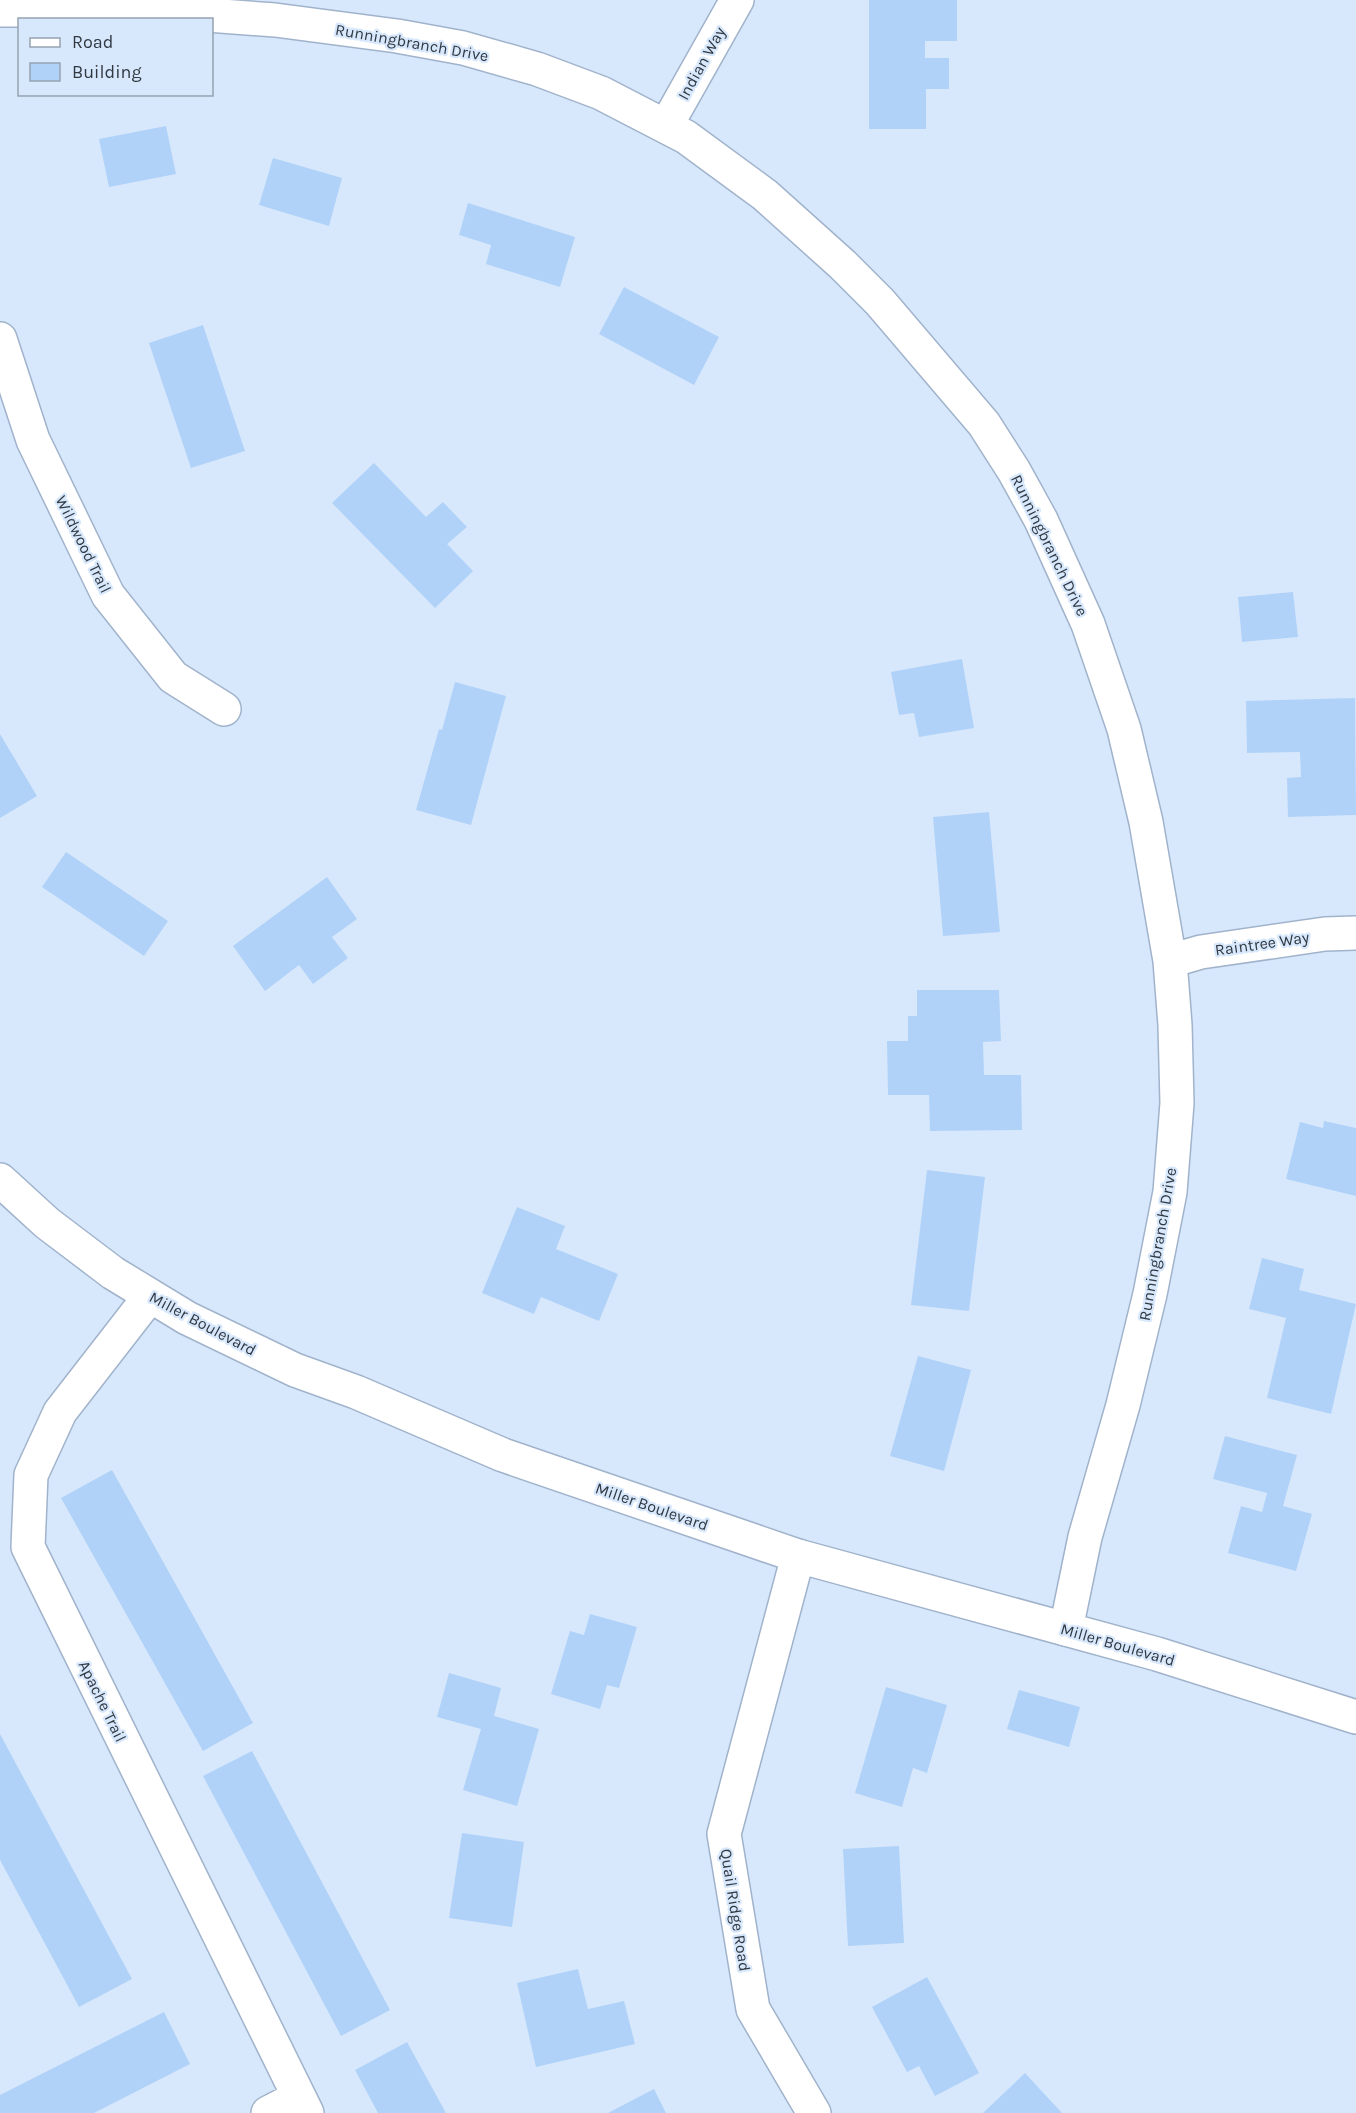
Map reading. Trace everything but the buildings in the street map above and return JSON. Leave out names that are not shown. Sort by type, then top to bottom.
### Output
[{"type":"street","name":"Indian Way","points":[[666,126],[736,0]]},
{"type":"street","name":"Runningbranch Drive","points":[[0,10],[131,10],[181,13],[275,20],[397,36],[463,48],[537,69],[602,93],[686,137],[765,195],[843,265],[880,302],[984,424],[1014,471],[1041,520],[1088,624],[1124,729],[1146,822],[1170,961],[1177,1068],[1177,1103],[1170,1192],[1150,1294],[1123,1405],[1085,1537],[1066,1629]]},
{"type":"street","name":"Wildwood Trail","points":[[0,339],[33,440],[108,595],[173,677],[224,710]]},
{"type":"street","name":"Raintree Way","points":[[1170,961],[1201,952],[1325,934],[1356,933]]},
{"type":"street","name":"Miller Boulevard","points":[[0,1180],[47,1223],[113,1273],[187,1318],[295,1370],[356,1392],[503,1455],[798,1556],[1157,1654],[1356,1717]]},
{"type":"street","name":"Apache Trail","points":[[150,1296],[60,1412],[32,1474],[28,1547],[303,2105]]},
{"type":"street","name":"Quail Ridge Road","points":[[798,1556],[724,1834],[753,2009],[814,2113]]},
{"type":"street","points":[[268,2113],[303,2105]]}]
